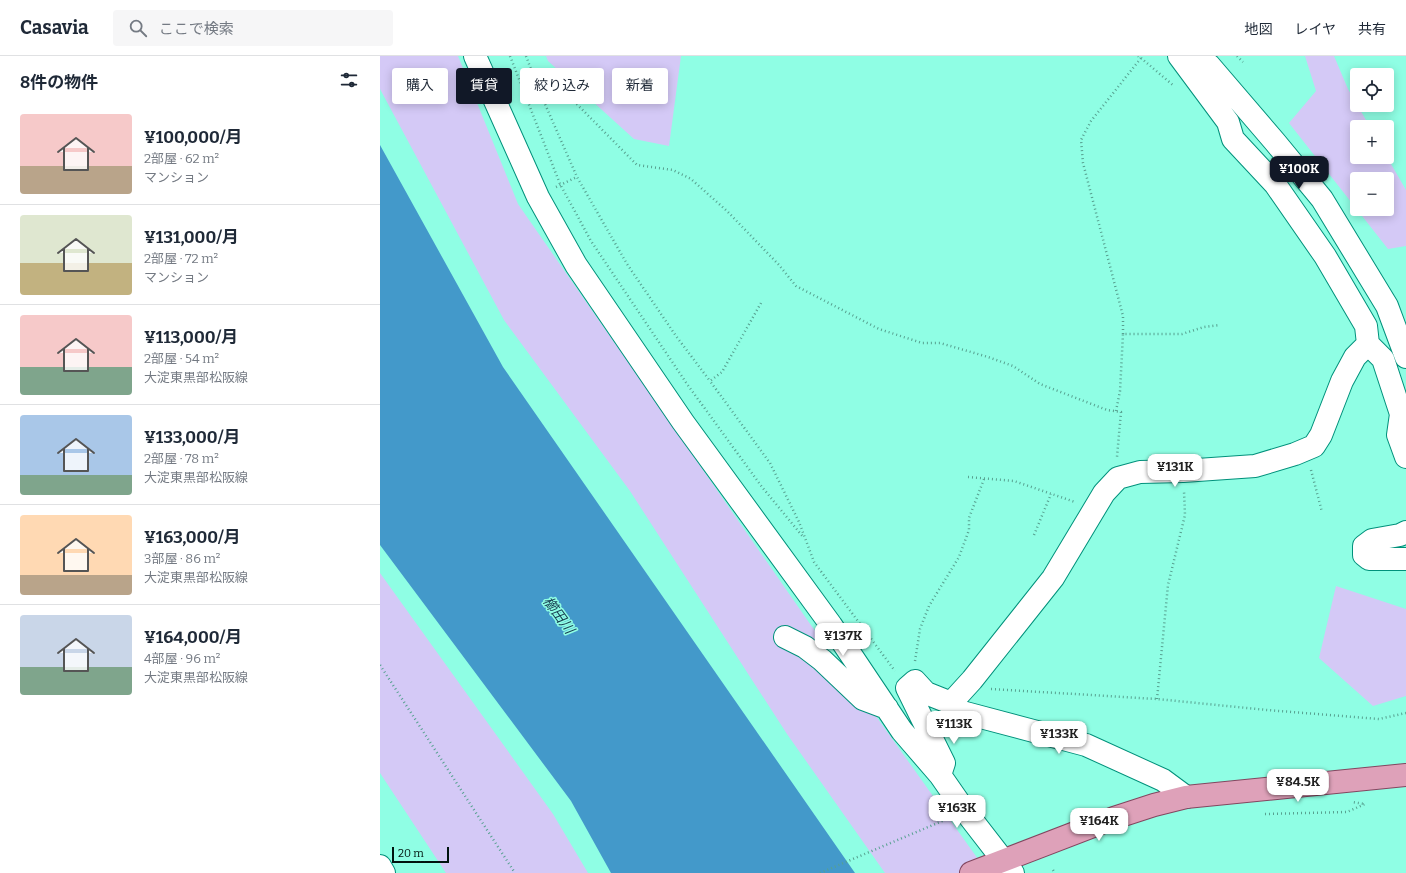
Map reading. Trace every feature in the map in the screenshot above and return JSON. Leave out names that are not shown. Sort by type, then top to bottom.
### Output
[{"type":"main road","points":[[994,868],[1114,818],[1154,805],[1186,797],[1406,775]]},
{"type":"street","points":[[476,56],[538,198],[576,265],[683,422],[832,625],[902,730],[940,776],[965,811],[994,868]]},
{"type":"street","points":[[1179,56],[1228,122],[1233,139],[1275,184],[1325,256],[1366,326],[1368,344],[1383,359],[1403,419],[1398,436],[1406,457]]},
{"type":"street","points":[[1197,56],[1209,66],[1322,199],[1387,306],[1406,357]]},
{"type":"street","points":[[951,703],[972,680],[1053,578],[1104,493],[1118,478],[1140,472],[1183,471],[1255,466],[1295,454],[1314,446],[1321,435],[1342,381],[1355,357],[1368,344]]},
{"type":"street","points":[[1406,532],[1400,535],[1372,540],[1364,546],[1364,555],[1369,559],[1406,559]]},
{"type":"street","points":[[785,637],[805,647],[822,660],[863,699],[887,708]]},
{"type":"street","points":[[940,776],[944,763],[907,688],[915,681],[926,692],[951,703],[958,711],[1086,745],[1163,780],[1186,797]]},
{"type":"street","points":[[380,866],[384,873]]},
{"type":"path","points":[[510,56],[560,184],[591,240],[687,384],[762,487],[806,540]]},
{"type":"path","points":[[526,56],[530,68]]},
{"type":"path","points":[[1116,411],[1120,391],[1123,316],[1083,163],[1081,140],[1091,121],[1141,58],[1138,56]]},
{"type":"path","points":[[1237,56],[1243,62]]},
{"type":"path","points":[[545,104],[577,177],[627,264],[676,336],[770,463],[799,522],[814,562],[897,673],[915,681],[914,665],[920,629],[929,606],[960,557],[969,530],[969,518],[984,479]]},
{"type":"path","points":[[577,104],[638,165],[673,170],[691,179],[727,211],[779,265],[796,286],[879,328],[922,343],[940,343],[988,357],[1013,366],[1040,384],[1107,410],[1121,412],[1116,468],[1118,478]]},
{"type":"path","points":[[710,381],[722,372],[761,303]]},
{"type":"path","points":[[1123,334],[1182,334],[1204,327],[1220,325]]},
{"type":"path","points":[[1305,450],[1322,512]]},
{"type":"path","points":[[1157,699],[1168,585],[1185,515],[1183,471]]},
{"type":"path","points":[[968,477],[1014,481],[1095,508]]},
{"type":"path","points":[[1034,535],[1051,494]]},
{"type":"path","points":[[380,666],[515,873]]},
{"type":"path","points":[[972,680],[974,688],[1157,699],[1379,719],[1406,713]]},
{"type":"path","points":[[1265,814],[1347,812],[1365,804],[1349,802]]},
{"type":"path","points":[[820,873],[965,811]]},
{"type":"shaded area","points":[[380,56],[458,56],[463,68],[456,68],[456,104],[477,104],[518,204],[808,621],[988,873],[885,873],[787,734],[630,491],[504,320],[380,89]]},
{"type":"shaded area","points":[[546,56],[681,56],[669,146],[634,139],[595,104],[604,104],[604,68],[556,68],[548,61]]},
{"type":"shaded area","points":[[1305,56],[1334,56],[1350,92],[1350,112],[1361,112],[1366,120],[1350,120],[1350,164],[1391,164],[1406,190],[1406,246],[1388,249],[1362,216],[1394,216],[1394,172],[1350,172],[1350,201],[1289,123],[1316,91]]},
{"type":"shaded area","points":[[380,573],[553,814],[588,873],[446,873],[380,773]]},
{"type":"shaded area","points":[[1336,586],[1406,609],[1406,696],[1373,706],[1319,658]]},
{"type":"water","name":"櫛田川","points":[[380,145],[503,367],[855,873],[611,873],[571,801],[380,545]]}]
